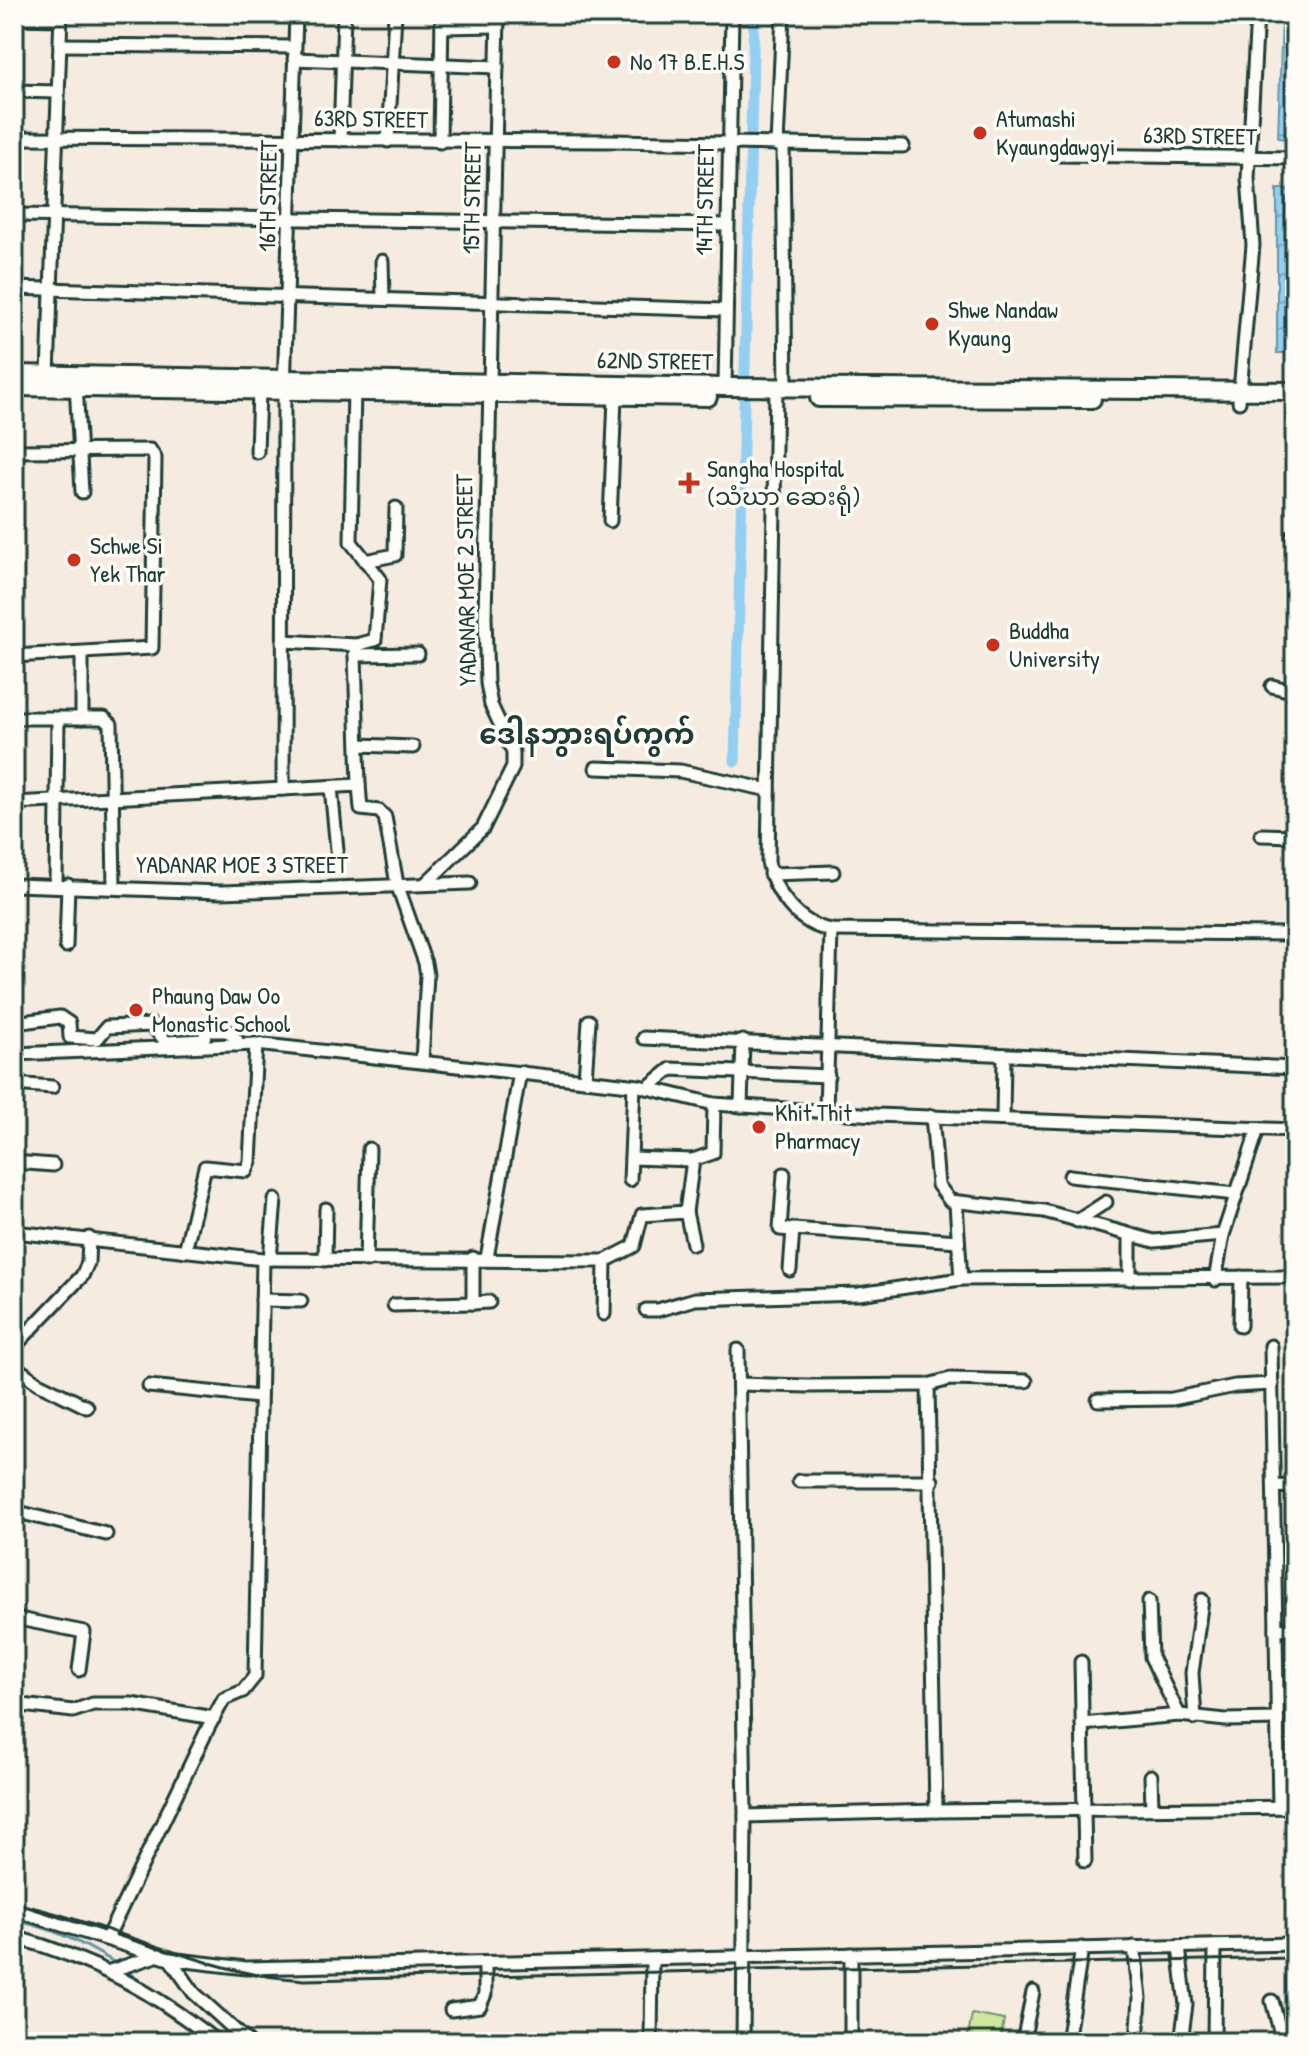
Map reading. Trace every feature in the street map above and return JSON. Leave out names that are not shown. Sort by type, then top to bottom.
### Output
[{"type":"main road","name":"62ND STREET","points":[[14,374],[48,375],[76,382],[259,390],[284,385]]},
{"type":"main road","name":"62ND STREET","points":[[14,387],[76,382],[1239,396],[1295,402]]},
{"type":"main road","name":"62ND STREET","points":[[489,388],[615,397],[730,390]]},
{"type":"main road","name":"62ND STREET","points":[[1239,396],[1295,391]]},
{"type":"street","name":"16TH STREET","points":[[283,789],[284,385],[296,14]]},
{"type":"street","points":[[340,140],[344,14]]},
{"type":"street","points":[[388,141],[395,14]]},
{"type":"street","points":[[440,142],[442,14]]},
{"type":"street","name":"14TH STREET","points":[[730,390],[726,310],[732,14]]},
{"type":"street","points":[[783,14],[774,391],[770,874],[783,896],[804,918],[818,928],[831,930],[1295,934]]},
{"type":"street","points":[[1239,396],[1253,245],[1249,159],[1257,14]]},
{"type":"street","points":[[14,18],[61,16],[48,375]]},
{"type":"street","points":[[442,27],[498,20]]},
{"type":"street","name":"15TH STREET","points":[[489,388],[498,20]]},
{"type":"street","points":[[60,45],[294,53],[343,60],[497,67]]},
{"type":"street","points":[[14,91],[58,92]]},
{"type":"street","name":"63RD STREET","points":[[14,138],[903,146]]},
{"type":"street","name":"63RD STREET","points":[[1057,155],[1295,158]]},
{"type":"street","points":[[14,215],[290,222],[727,225]]},
{"type":"street","points":[[382,261],[383,297]]},
{"type":"street","points":[[14,288],[383,297],[726,310]]},
{"type":"street","points":[[76,382],[82,492]]},
{"type":"street","points":[[354,386],[351,542],[380,579],[376,635],[369,644],[356,650]]},
{"type":"street","name":"YADANAR MOE 2 STREET","points":[[425,884],[483,828],[513,767],[510,744],[491,705],[487,683],[489,388]]},
{"type":"street","points":[[257,452],[259,390]]},
{"type":"street","points":[[610,521],[615,397]]},
{"type":"street","points":[[14,451],[150,450],[155,458],[152,648],[14,656]]},
{"type":"street","points":[[365,561],[395,555],[396,508]]},
{"type":"street","points":[[283,641],[418,654]]},
{"type":"street","points":[[356,650],[362,810],[379,811],[385,817],[397,884],[427,975],[422,1061]]},
{"type":"street","points":[[82,654],[82,718]]},
{"type":"street","points":[[1272,686],[1295,692]]},
{"type":"street","points":[[14,718],[104,718],[111,724],[114,886]]},
{"type":"street","points":[[58,718],[56,800],[66,946]]},
{"type":"street","points":[[359,745],[413,747]]},
{"type":"street","points":[[596,768],[680,771],[769,790]]},
{"type":"street","points":[[14,803],[359,785]]},
{"type":"street","points":[[331,787],[337,850]]},
{"type":"street","points":[[1261,835],[1295,836]]},
{"type":"street","points":[[770,874],[833,872]]},
{"type":"street","name":"YADANAR MOE 3 STREET","points":[[14,885],[221,892],[470,883]]},
{"type":"street","points":[[826,1112],[831,930]]},
{"type":"street","points":[[14,1023],[60,1017],[69,1023],[70,1037],[97,1039],[107,1027],[152,1025],[166,1042],[203,1040],[207,1031],[227,1031],[237,1040],[237,1045]]},
{"type":"street","points":[[585,1080],[589,1021]]},
{"type":"street","points":[[644,1038],[1295,1068]]},
{"type":"street","points":[[741,1106],[743,1041]]},
{"type":"street","points":[[185,1251],[205,1167],[246,1171],[250,1162],[256,1044]]},
{"type":"street","points":[[14,1054],[256,1044],[634,1086],[714,1104],[826,1112],[1295,1130]]},
{"type":"street","points":[[1003,1119],[1004,1055]]},
{"type":"street","points":[[647,1088],[671,1069],[828,1076]]},
{"type":"street","points":[[487,1258],[520,1072]]},
{"type":"street","points":[[14,1084],[52,1087]]},
{"type":"street","points":[[630,1180],[634,1086]]},
{"type":"street","points":[[631,1158],[693,1160],[713,1153],[714,1104]]},
{"type":"street","points":[[932,1116],[938,1185],[945,1198],[956,1204],[1033,1209],[1130,1237],[1177,1241],[1223,1235]]},
{"type":"street","points":[[1215,1280],[1223,1235],[1258,1129]]},
{"type":"street","points":[[366,1261],[369,1149]]},
{"type":"street","points":[[693,1160],[686,1212],[693,1244]]},
{"type":"street","points":[[14,1162],[53,1165]]},
{"type":"street","points":[[784,1174],[780,1229],[847,1231],[905,1239],[958,1241]]},
{"type":"street","points":[[1070,1176],[1235,1194]]},
{"type":"street","points":[[107,1938],[224,1699],[243,1691],[255,1676],[262,1300],[275,1200]]},
{"type":"street","points":[[1077,1221],[1106,1202]]},
{"type":"street","points":[[956,1204],[961,1279]]},
{"type":"street","points":[[325,1260],[326,1209]]},
{"type":"street","points":[[14,1232],[266,1259],[605,1261],[634,1246],[642,1215],[686,1212]]},
{"type":"street","points":[[790,1270],[791,1230]]},
{"type":"street","points":[[1130,1237],[1130,1279]]},
{"type":"street","points":[[14,1347],[82,1276],[88,1263],[89,1238]]},
{"type":"street","points":[[473,1258],[473,1303]]},
{"type":"street","points":[[604,1314],[605,1261]]},
{"type":"street","points":[[1240,1326],[1241,1277]]},
{"type":"street","points":[[646,1310],[669,1308],[695,1299],[859,1294],[961,1279],[1215,1280],[1285,1277]]},
{"type":"street","points":[[262,1300],[301,1301]]},
{"type":"street","points":[[394,1305],[489,1302]]},
{"type":"street","points":[[1271,1346],[1279,1807]]},
{"type":"street","points":[[738,1350],[745,1816],[743,2042]]},
{"type":"street","points":[[14,1366],[38,1383],[87,1407]]},
{"type":"street","points":[[739,1384],[928,1385],[950,1379],[1026,1381]]},
{"type":"street","points":[[1098,1400],[1172,1399],[1235,1386],[1272,1384]]},
{"type":"street","points":[[928,1385],[936,1811]]},
{"type":"street","points":[[149,1386],[259,1397]]},
{"type":"street","points":[[799,1481],[932,1481]]},
{"type":"street","points":[[1274,1486],[1295,1487]]},
{"type":"street","points":[[14,1511],[106,1534]]},
{"type":"street","points":[[1195,1718],[1192,1673],[1202,1600]]},
{"type":"street","points":[[1149,1601],[1151,1657],[1179,1715]]},
{"type":"street","points":[[14,1618],[84,1632],[79,1670]]},
{"type":"street","points":[[1276,1629],[1295,1628]]},
{"type":"street","points":[[1081,1662],[1085,1861]]},
{"type":"street","points":[[14,1704],[73,1711],[93,1704],[131,1704],[194,1712],[214,1718]]},
{"type":"street","points":[[1082,1724],[1179,1715],[1278,1719]]},
{"type":"street","points":[[1151,1776],[1152,1808]]},
{"type":"street","points":[[745,1816],[1295,1807]]},
{"type":"street","points":[[14,1910],[161,1957],[246,1968],[1295,1944]]},
{"type":"street","points":[[14,1937],[111,1970],[167,2005],[214,2041]]},
{"type":"street","points":[[1214,2042],[1215,1946]]},
{"type":"street","points":[[1134,1947],[1140,1998],[1137,2042]]},
{"type":"street","points":[[1179,1947],[1186,2005],[1181,2042]]},
{"type":"street","points":[[1067,2042],[1082,1948]]},
{"type":"street","points":[[851,1954],[851,2042]]},
{"type":"street","points":[[111,1970],[161,1957]]},
{"type":"street","points":[[161,1957],[194,1993],[248,2042]]},
{"type":"street","points":[[651,2042],[652,1961]]},
{"type":"street","points":[[451,2010],[480,2006],[485,1994],[485,1964]]},
{"type":"street","points":[[1023,2042],[1033,1992]]},
{"type":"street","points":[[1272,2001],[1283,2042]]},
{"type":"green space","points":[[972,2014],[1004,2020],[1000,2042],[967,2042]]},
{"type":"water","points":[[1282,14],[1295,14],[1295,78],[1289,80],[1290,100],[1295,101],[1295,140],[1278,138]]},
{"type":"water","points":[[1277,189],[1295,189],[1295,353],[1277,353]]},
{"type":"waterway","points":[[735,761],[754,14]]},
{"type":"waterway","points":[[14,1921],[67,1937],[117,1964]]},
{"type":"waterway","points":[[126,1971],[226,2042]]},
{"type":"railway","points":[[14,1903],[72,1918],[215,1965],[259,1975],[306,1980],[1295,1958]]},
{"type":"place","name":"No 17 B.E.H.S","points":[[614,62]]},
{"type":"place","name":"Atumashi Kyaungdawgyi","points":[[980,133]]},
{"type":"place","name":"Shwe Nandaw Kyaung","points":[[932,324]]},
{"type":"place","name":"Sangha Hospital (သံဃာ ဆေးရုံ)","points":[[689,483]]},
{"type":"place","name":"Schwe Si Yek Thar","points":[[74,560]]},
{"type":"place","name":"Buddha University","points":[[993,645]]},
{"type":"place","name":"Phaung Daw Oo Monastic School","points":[[136,1010]]},
{"type":"place","name":"Khit Thit Pharmacy","points":[[759,1127]]},
{"type":"district","name":"ဒေါနဘွားရပ်ကွက်","points":[[587,734]]}]
